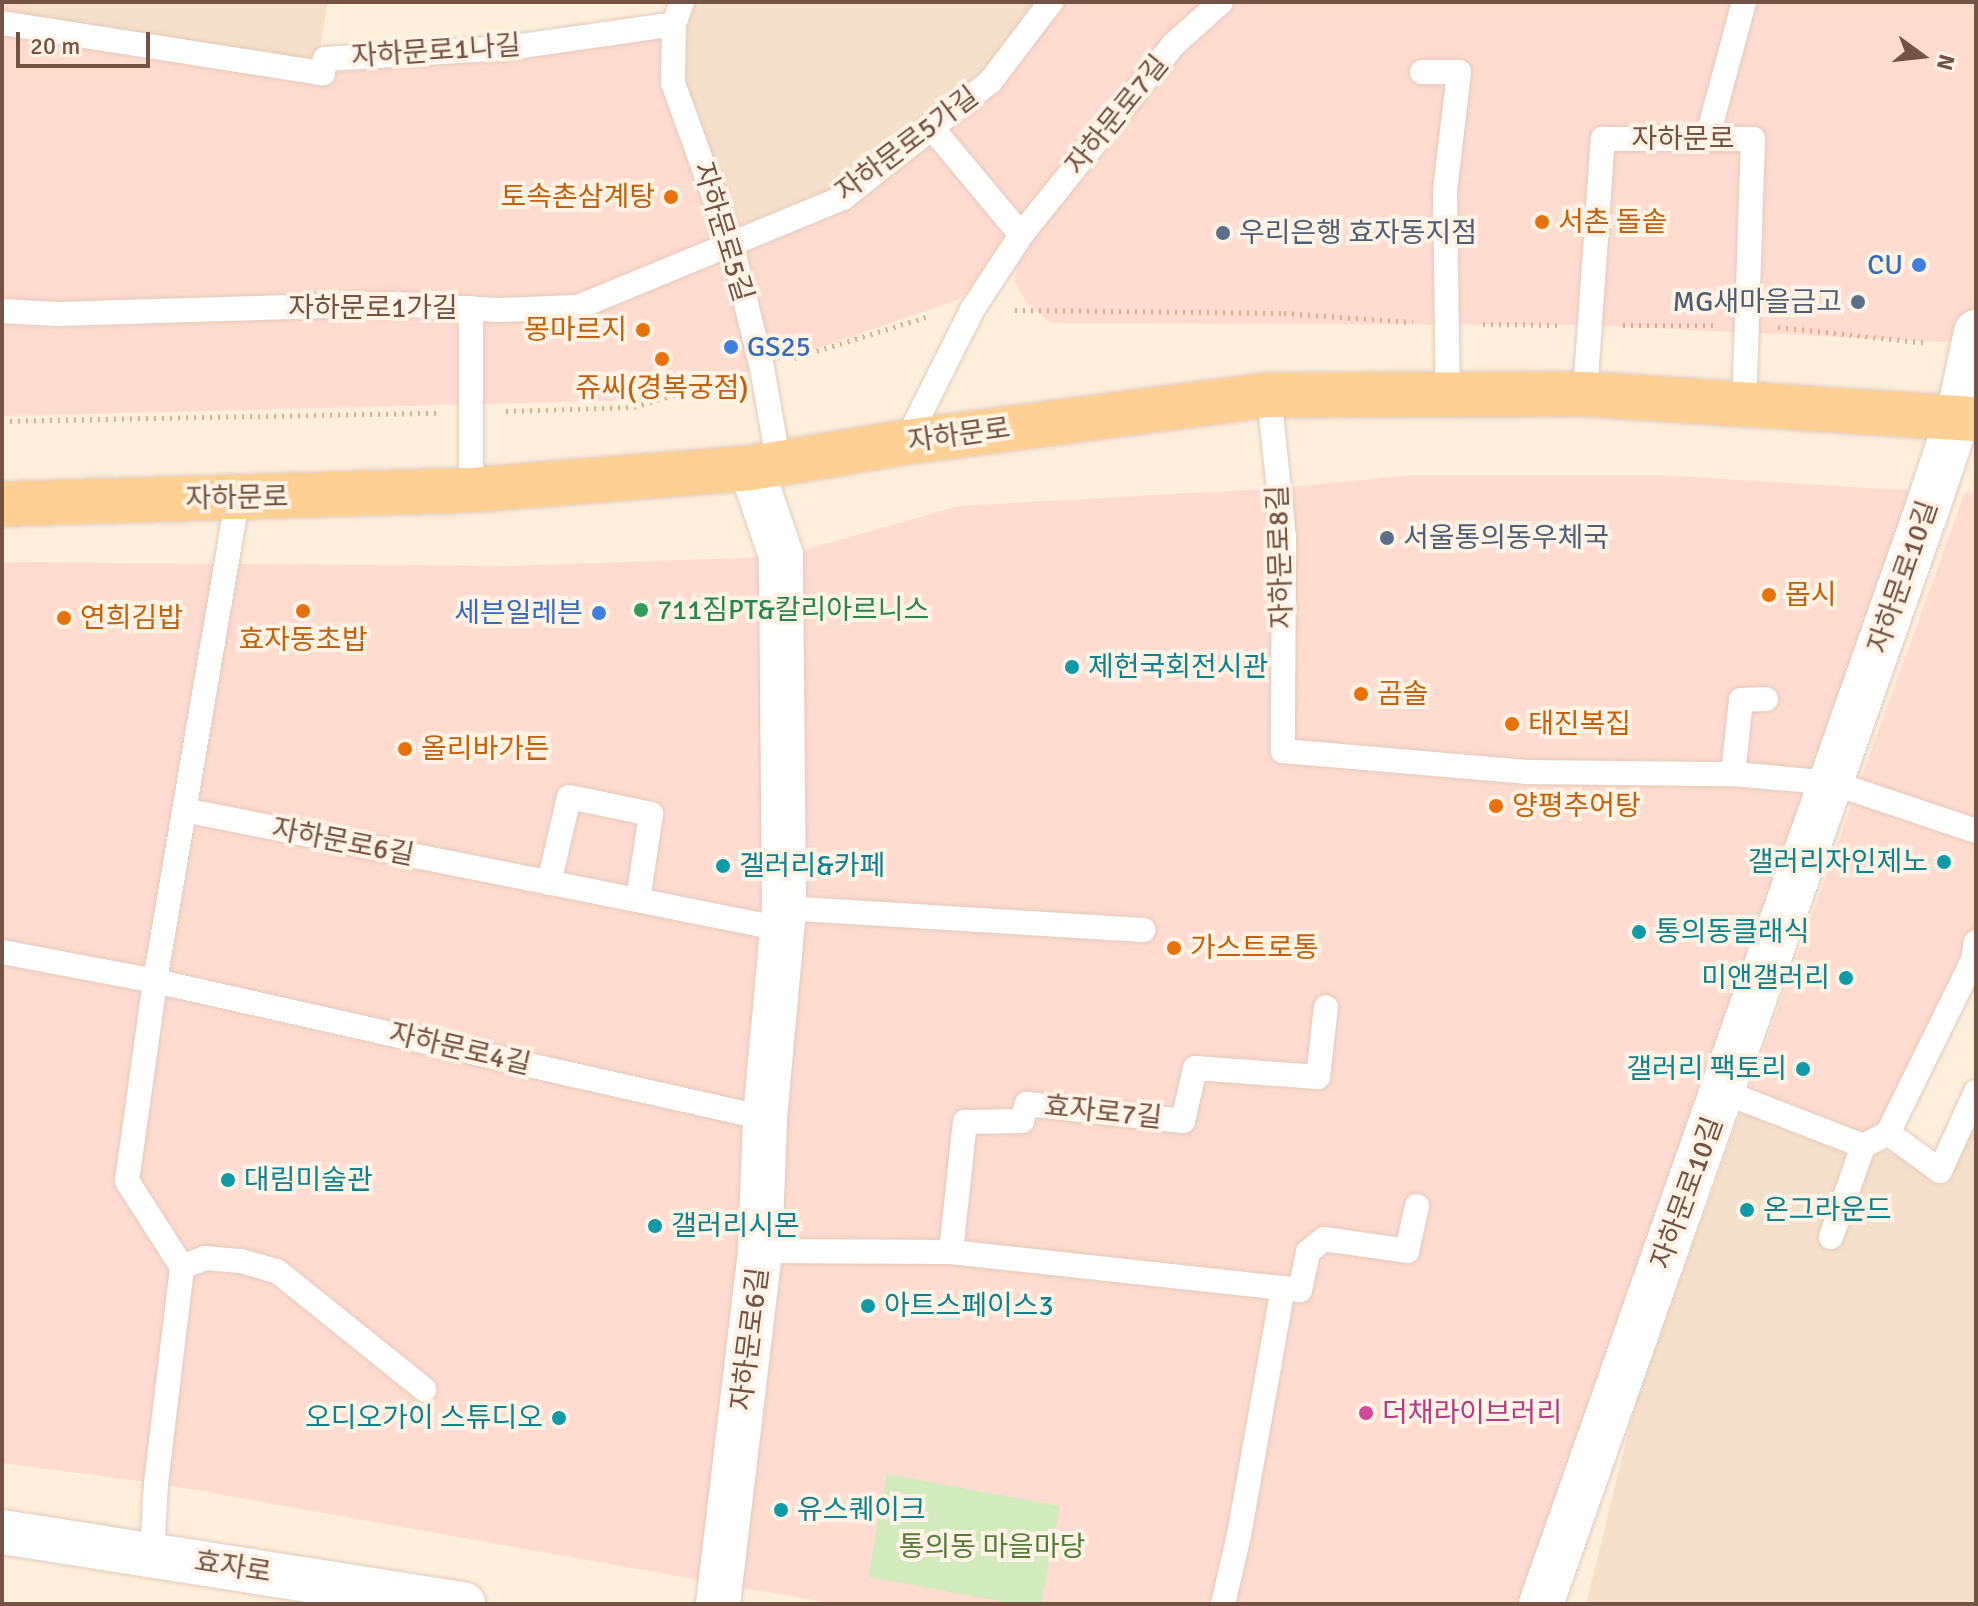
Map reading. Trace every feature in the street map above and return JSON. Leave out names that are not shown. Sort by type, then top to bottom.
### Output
[{"type":"main road","name":"자하문로","points":[[2,504],[471,490],[765,466],[906,442],[1269,395],[1585,394],[1967,418]]},
{"type":"street","name":"자하문로10길","points":[[1541,1604],[1833,783],[1967,418],[1974,341]]},
{"type":"street","name":"자하문로6길","points":[[718,1604],[760,1251],[765,1118],[783,918],[781,555],[765,466]]},
{"type":"street","name":"효자로","points":[[2,1532],[463,1604]]},
{"type":"lane","name":"자하문로5가길","points":[[731,243],[843,198],[990,82],[1051,2]]},
{"type":"lane","name":"자하문로7길","points":[[906,442],[972,310],[1021,235],[1173,45],[1221,2]]},
{"type":"lane","points":[[1707,139],[1744,2]]},
{"type":"lane","name":"자하문로1나길","points":[[15,17],[323,73],[325,59],[508,48],[678,13]]},
{"type":"lane","name":"자하문로5길","points":[[678,13],[673,83],[731,243],[762,368],[765,466]]},
{"type":"lane","points":[[1422,72],[1459,72],[1445,192],[1448,395]]},
{"type":"lane","points":[[932,128],[1021,235]]},
{"type":"lane","name":"자하문로","points":[[1585,394],[1603,139],[1753,139],[1744,404]]},
{"type":"lane","name":"자하문로1가길","points":[[2,311],[57,314],[392,304],[471,308],[578,307],[731,243]]},
{"type":"lane","points":[[471,308],[471,490]]},
{"type":"lane","name":"자하문로8길","points":[[1269,395],[1284,537],[1283,751],[1526,772],[1733,774]]},
{"type":"lane","points":[[152,1554],[156,1483],[182,1267],[127,1181],[155,981],[237,499]]},
{"type":"lane","points":[[1766,699],[1741,700],[1733,774],[1833,783],[1976,831]]},
{"type":"lane","points":[[549,883],[569,797],[651,814],[638,900]]},
{"type":"lane","name":"자하문로6길","points":[[184,810],[638,900],[783,918],[1143,930]]},
{"type":"lane","points":[[1831,1237],[1863,1146],[1888,1133],[1973,960],[1976,942]]},
{"type":"lane","name":"자하문로4길","points":[[2,952],[155,981],[765,1118]]},
{"type":"lane","name":"효자로7길","points":[[951,1252],[965,1122],[1022,1121],[1027,1104],[1183,1121],[1195,1068],[1318,1077],[1326,1007]]},
{"type":"lane","points":[[1724,1092],[1863,1146]]},
{"type":"lane","points":[[1888,1133],[1940,1171],[1976,1092]]},
{"type":"lane","points":[[760,1251],[951,1252],[1300,1290],[1308,1252],[1324,1239],[1407,1251],[1417,1206]]},
{"type":"lane","points":[[182,1267],[205,1258],[241,1261],[277,1271],[424,1389]]},
{"type":"lane","points":[[1223,1604],[1239,1535],[1283,1288]]},
{"type":"path","points":[[2,421],[634,407],[951,310],[1284,313],[1447,324],[1746,325],[1974,341]]},
{"type":"shaded area","points":[[2,2],[23,2],[21,24],[315,75],[674,37],[674,84],[733,244],[843,198],[990,82],[1051,2],[1976,2],[1976,298],[1965,343],[1589,325],[1051,323],[1027,303],[1015,282],[1021,238],[1000,268],[957,300],[762,367],[644,400],[2,416]]},
{"type":"shaded area","points":[[23,2],[328,2],[315,75],[21,25]]},
{"type":"shaded area","points":[[686,2],[1051,2],[990,82],[843,198],[733,244],[674,84]]},
{"type":"shaded area","points":[[1414,475],[1661,475],[1919,491],[1529,1604],[837,1604],[727,1585],[763,1249],[787,555],[959,506],[1279,488]]},
{"type":"shaded area","points":[[1965,492],[1976,493],[1976,942],[1888,1133],[1863,1146],[1745,1100]]},
{"type":"shaded area","points":[[775,557],[779,928],[716,1583],[156,1483],[2,1463],[2,562],[509,566]]},
{"type":"shaded area","points":[[1976,1092],[1976,1604],[1586,1604],[1636,1401],[1745,1100],[1939,1171]]},
{"type":"green space","name":"통의동 마을마당","points":[[887,1474],[1060,1506],[1041,1604],[1015,1604],[868,1577]]},
{"type":"place","name":"토속촌삼계탕","points":[[671,197]]},
{"type":"place","name":"서촌 돌솥","points":[[1542,222]]},
{"type":"place","name":"우리은행 효자동지점","points":[[1223,233]]},
{"type":"place","name":"CU","points":[[1919,265]]},
{"type":"place","name":"MG새마을금고","points":[[1858,302]]},
{"type":"place","name":"몽마르지","points":[[643,330]]},
{"type":"place","name":"GS25","points":[[731,347]]},
{"type":"place","name":"쥬씨(경복궁점)","points":[[662,359]]},
{"type":"place","name":"서울통의동우체국","points":[[1387,538]]},
{"type":"place","name":"몹시","points":[[1769,595]]},
{"type":"place","name":"711짐PT&칼리아르니스","points":[[641,610]]},
{"type":"place","name":"효자동초밥","points":[[303,611]]},
{"type":"place","name":"세븐일레븐","points":[[599,613]]},
{"type":"place","name":"연희김밥","points":[[64,618]]},
{"type":"place","name":"제헌국회전시관","points":[[1072,667]]},
{"type":"place","name":"곰솔","points":[[1361,694]]},
{"type":"place","name":"태진복집","points":[[1512,724]]},
{"type":"place","name":"올리바가든","points":[[405,749]]},
{"type":"place","name":"양평추어탕","points":[[1496,806]]},
{"type":"place","name":"갤러리자인제노","points":[[1944,862]]},
{"type":"place","name":"겔러리&카페","points":[[723,866]]},
{"type":"place","name":"통의동클래식","points":[[1639,932]]},
{"type":"place","name":"가스트로통","points":[[1174,948]]},
{"type":"place","name":"미앤갤러리","points":[[1846,978]]},
{"type":"place","name":"갤러리 팩토리","points":[[1803,1069]]},
{"type":"place","name":"대림미술관","points":[[228,1180]]},
{"type":"place","name":"온그라운드","points":[[1747,1210]]},
{"type":"place","name":"갤러리시몬","points":[[655,1226]]},
{"type":"place","name":"아트스페이스3","points":[[868,1306]]},
{"type":"place","name":"더채라이브러리","points":[[1366,1413]]},
{"type":"place","name":"오디오가이 스튜디오","points":[[559,1418]]},
{"type":"place","name":"유스퀘이크","points":[[781,1510]]}]
